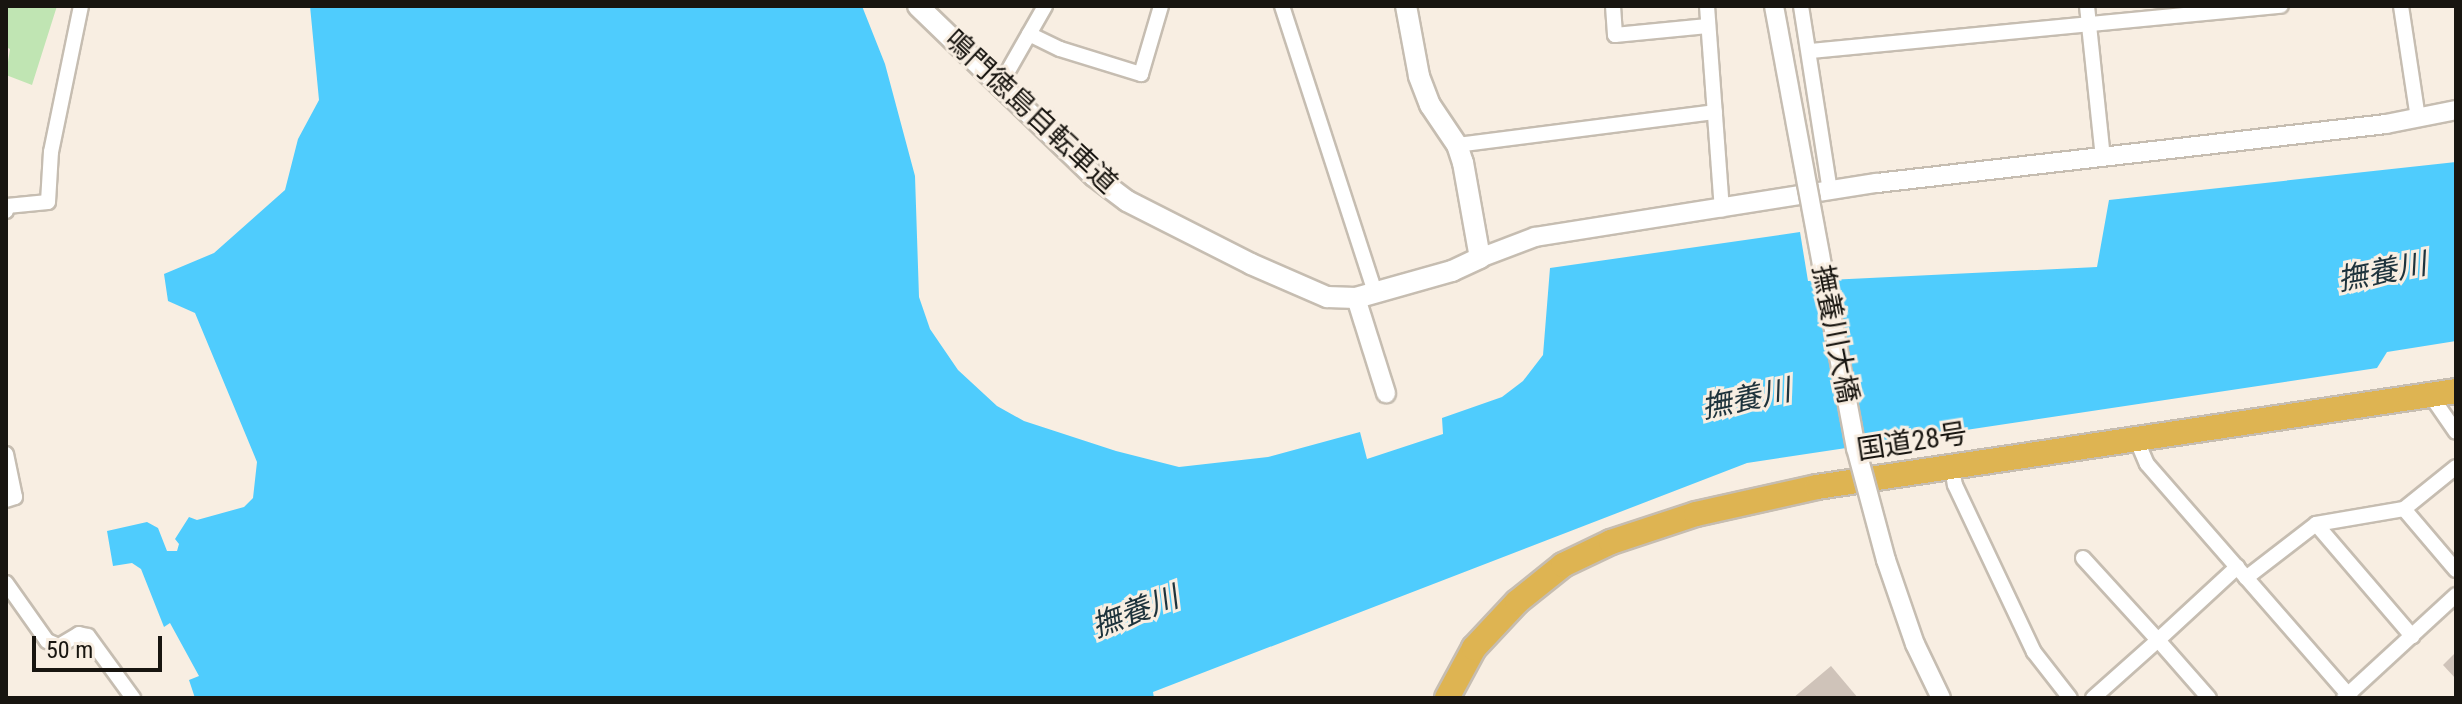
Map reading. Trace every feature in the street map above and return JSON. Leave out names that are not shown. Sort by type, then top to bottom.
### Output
[{"type":"highway","name":"国道28号","points":[[1447,698],[1474,648],[1517,602],[1563,565],[1611,542],[1696,514],[1817,487],[2135,436],[2456,391]]},
{"type":"main road","name":"鳴門徳島自転車道","points":[[918,6],[1094,176],[1145,212],[1201,241],[1327,297],[1365,295],[1452,271],[1480,258]]},
{"type":"main road","points":[[1406,6],[1419,76],[1430,105],[1457,145],[1480,258]]},
{"type":"street","points":[[6,211],[7,206],[48,202],[51,152],[81,6]]},
{"type":"street","points":[[1000,85],[1045,6]]},
{"type":"street","points":[[1029,34],[1060,49],[1141,74],[1161,6]]},
{"type":"street","points":[[1282,6],[1365,295],[1386,393]]},
{"type":"street","points":[[1613,6],[1615,35],[1708,26]]},
{"type":"street","points":[[1707,6],[1722,209]]},
{"type":"street","name":"撫養川大橋","points":[[1774,6],[1856,448],[1886,560],[1915,644],[1941,698]]},
{"type":"street","points":[[1801,6],[1830,191]]},
{"type":"street","points":[[2087,6],[2103,158]]},
{"type":"street","points":[[1810,51],[2281,6]]},
{"type":"street","points":[[2401,6],[2418,119]]},
{"type":"street","points":[[1480,258],[1535,237],[1830,191],[2418,119],[2456,110]]},
{"type":"street","points":[[1457,145],[1715,112]]},
{"type":"street","points":[[2429,393],[2456,432]]},
{"type":"street","points":[[2135,436],[2147,464],[2348,697],[2456,595]]},
{"type":"street","points":[[6,454],[15,497],[6,500]]},
{"type":"street","points":[[1952,467],[1955,485],[2034,652],[2070,698]]},
{"type":"street","points":[[2093,698],[2158,640],[2242,573],[2316,524],[2404,509],[2456,467]]},
{"type":"street","points":[[2404,509],[2456,570]]},
{"type":"street","points":[[2316,524],[2412,636]]},
{"type":"street","points":[[2083,558],[2209,698]]},
{"type":"street","points":[[6,583],[47,641],[59,646],[79,634],[88,636],[133,698]]},
{"type":"green space","points":[[6,6],[57,6],[32,85],[6,75],[10,49],[6,47]]},
{"type":"water","name":"撫養川","points":[[310,6],[862,6],[885,64],[915,176],[919,297],[930,329],[958,370],[997,406],[1024,421],[1116,451],[1179,467],[1268,457],[1360,432],[1367,459],[1443,434],[1442,418],[1502,397],[1523,381],[1543,355],[1550,268],[1800,232],[1808,281],[2097,267],[2109,200],[2456,162],[2456,341],[2387,352],[2377,368],[1747,463],[1153,692],[1154,698],[195,698],[189,680],[199,676],[170,623],[164,627],[141,569],[132,563],[113,566],[107,531],[147,522],[158,528],[167,551],[177,551],[179,544],[175,539],[189,517],[197,520],[244,507],[253,498],[257,462],[195,313],[168,301],[164,274],[214,253],[285,190],[298,139],[319,100]]},
{"type":"building","points":[[2456,652],[2456,679],[2443,665]]},
{"type":"building","points":[[1831,666],[1858,698],[1793,698]]}]
